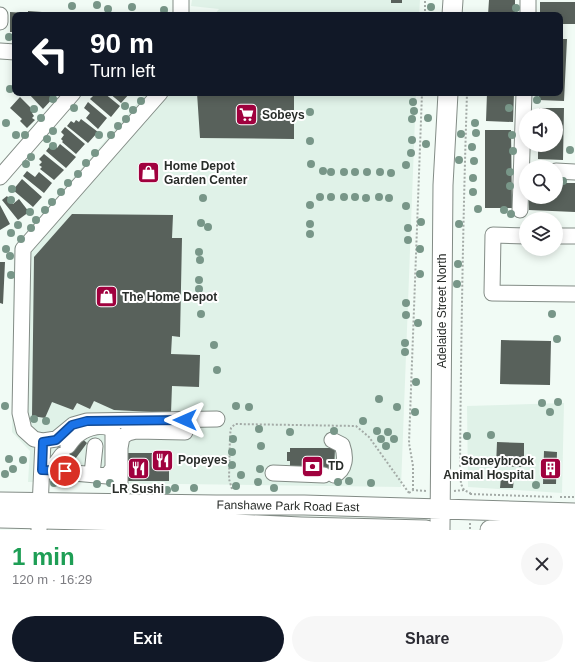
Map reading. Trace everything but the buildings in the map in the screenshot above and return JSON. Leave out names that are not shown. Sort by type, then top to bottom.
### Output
[{"type":"main road","points":[[452,12],[453,0]]},
{"type":"main road","name":"Adelaide Street North","points":[[440,530],[443,185],[448,96]]},
{"type":"main road","name":"Fanshawe Park Road East","points":[[0,502],[39,517],[120,504],[304,505],[440,510],[566,523]]},
{"type":"main road","name":"Fanshawe Park Road East","points":[[0,518],[39,517],[213,526],[426,530]]},
{"type":"main road","name":"Fanshawe Park Road East","points":[[490,530],[566,523]]},
{"type":"lane","points":[[180,12],[181,0]]},
{"type":"lane","points":[[528,0],[528,12]]},
{"type":"lane","points":[[0,15],[0,22]]},
{"type":"lane","points":[[0,52],[12,52]]},
{"type":"lane","points":[[0,177],[70,96]]},
{"type":"lane","points":[[157,96],[23,248],[20,413],[24,430],[34,439],[43,442],[56,440],[72,425],[87,421],[217,419]]},
{"type":"lane","points":[[524,96],[524,160]]},
{"type":"lane","points":[[563,171],[575,172]]},
{"type":"lane","points":[[520,210],[521,204]]},
{"type":"lane","points":[[519,236],[493,235],[492,294],[575,294]]},
{"type":"lane","points":[[563,236],[575,236]]},
{"type":"lane","points":[[97,426],[106,426],[113,430],[114,468],[107,476],[46,470],[65,451],[79,433],[97,426]]},
{"type":"lane","points":[[120,504],[120,448],[122,437],[128,433],[136,431],[185,432]]},
{"type":"lane","points":[[273,473],[329,475],[339,473],[344,466],[345,453],[342,445],[332,440]]},
{"type":"lane","points":[[39,517],[46,470],[43,442]]},
{"type":"lane","points":[[92,474],[95,446]]},
{"type":"path","points":[[425,0],[425,12]]},
{"type":"path","points":[[413,490],[413,466],[409,443],[422,96]]},
{"type":"path","points":[[467,96],[463,216],[461,484],[464,490],[470,494],[575,497]]},
{"type":"path","points":[[232,489],[229,479],[230,435],[231,428],[235,424],[356,426],[369,437],[409,494]]},
{"type":"path","points":[[460,491],[464,490]]},
{"type":"path","points":[[470,494],[470,500]]},
{"type":"shaded area","points":[[192,0],[420,0],[419,12],[216,12],[219,9],[191,6]]},
{"type":"shaded area","points":[[143,96],[416,96],[401,487],[28,482],[30,451],[12,432],[14,247]]},
{"type":"shaded area","points":[[564,403],[562,493],[468,487],[467,406]]},
{"type":"place","name":"Sobeys","points":[[246,115]]},
{"type":"place","name":"Home Depot Garden Center","points":[[149,173]]},
{"type":"place","name":"The Home Depot","points":[[107,297]]},
{"type":"place","name":"Popeyes","points":[[163,460]]},
{"type":"place","name":"TD","points":[[312,466]]},
{"type":"place","name":"LR Sushi","points":[[138,468]]},
{"type":"place","name":"Stoneybrook Animal Hospital","points":[[550,468]]},
{"type":"route","points":[[65,471],[42,470],[43,442],[56,440],[72,425],[87,421],[185,420]]}]
